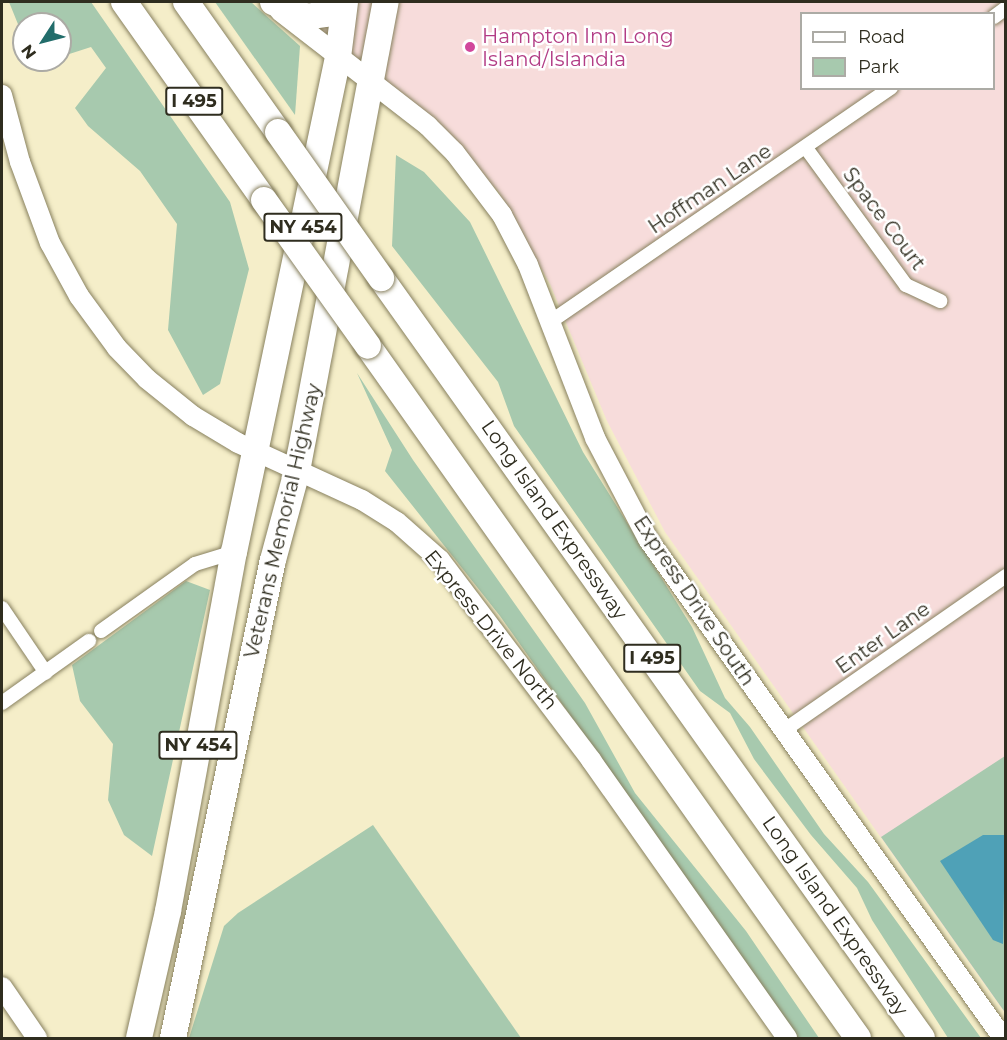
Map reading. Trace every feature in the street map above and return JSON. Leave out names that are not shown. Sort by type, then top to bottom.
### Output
[{"type":"highway","name":"I 495","points":[[123,2],[858,1038]]},
{"type":"highway","name":"Long Island Expressway","points":[[186,2],[922,1038]]},
{"type":"highway","points":[[272,2],[296,14],[316,17],[340,2]]},
{"type":"highway","name":"Veterans Memorial Highway","points":[[139,1038],[155,969],[234,552],[257,452],[338,57],[345,2]]},
{"type":"highway","name":"Veterans Memorial Highway","points":[[173,1038],[273,560],[297,471],[386,2]]},
{"type":"highway","points":[[132,1038],[155,969]]},
{"type":"main road","name":"Express Drive South","points":[[272,2],[338,57],[373,80],[455,153],[502,215],[550,322],[595,438],[648,539],[1003,1038]]},
{"type":"main road","name":"Express Drive North","points":[[2,95],[39,218],[68,278],[92,315],[124,356],[163,393],[212,428],[257,452],[362,500],[397,522],[440,561],[591,760],[787,1038]]},
{"type":"main road","points":[[2,987],[37,1038]]},
{"type":"street","name":"Hoffman Lane","points":[[550,322],[888,90]]},
{"type":"street","name":"Space Court","points":[[806,148],[906,285],[940,301]]},
{"type":"street","points":[[101,631],[195,564],[234,552]]},
{"type":"street","name":"Enter Lane","points":[[783,731],[1005,576]]},
{"type":"street","points":[[2,608],[46,673]]},
{"type":"street","points":[[2,703],[89,641]]},
{"type":"shaded area","points":[[323,2],[1005,2],[1005,1013],[665,532],[607,421],[550,284],[498,191],[430,125],[319,34]]},
{"type":"green space","points":[[9,2],[91,2],[230,202],[249,269],[220,384],[203,395],[168,330],[177,224],[140,171],[88,126],[75,108],[106,68],[91,47],[72,53],[72,12],[13,12]]},
{"type":"green space","points":[[215,2],[251,2],[300,46],[295,115]]},
{"type":"green space","points":[[396,155],[424,172],[470,222],[583,452],[692,627],[725,698],[750,727],[824,834],[868,882],[981,1038],[948,1038],[872,920],[857,888],[811,835],[754,759],[730,713],[700,691],[514,426],[498,382],[392,246]]},
{"type":"green space","points":[[357,373],[413,460],[585,703],[635,793],[746,931],[819,1038],[798,1038],[500,616],[385,471],[392,450]]},
{"type":"green space","points":[[186,581],[210,590],[152,856],[124,835],[108,800],[113,744],[80,701],[72,665]]},
{"type":"green space","points":[[1005,756],[1006,1009],[1004,1011],[881,837]]},
{"type":"green space","points":[[373,825],[521,1038],[189,1038],[224,926],[238,913]]},
{"type":"water","points":[[983,835],[1005,835],[1003,944],[993,940],[940,861]]},
{"type":"place","name":"Hampton Inn Long Island/Islandia","points":[[470,47]]}]
